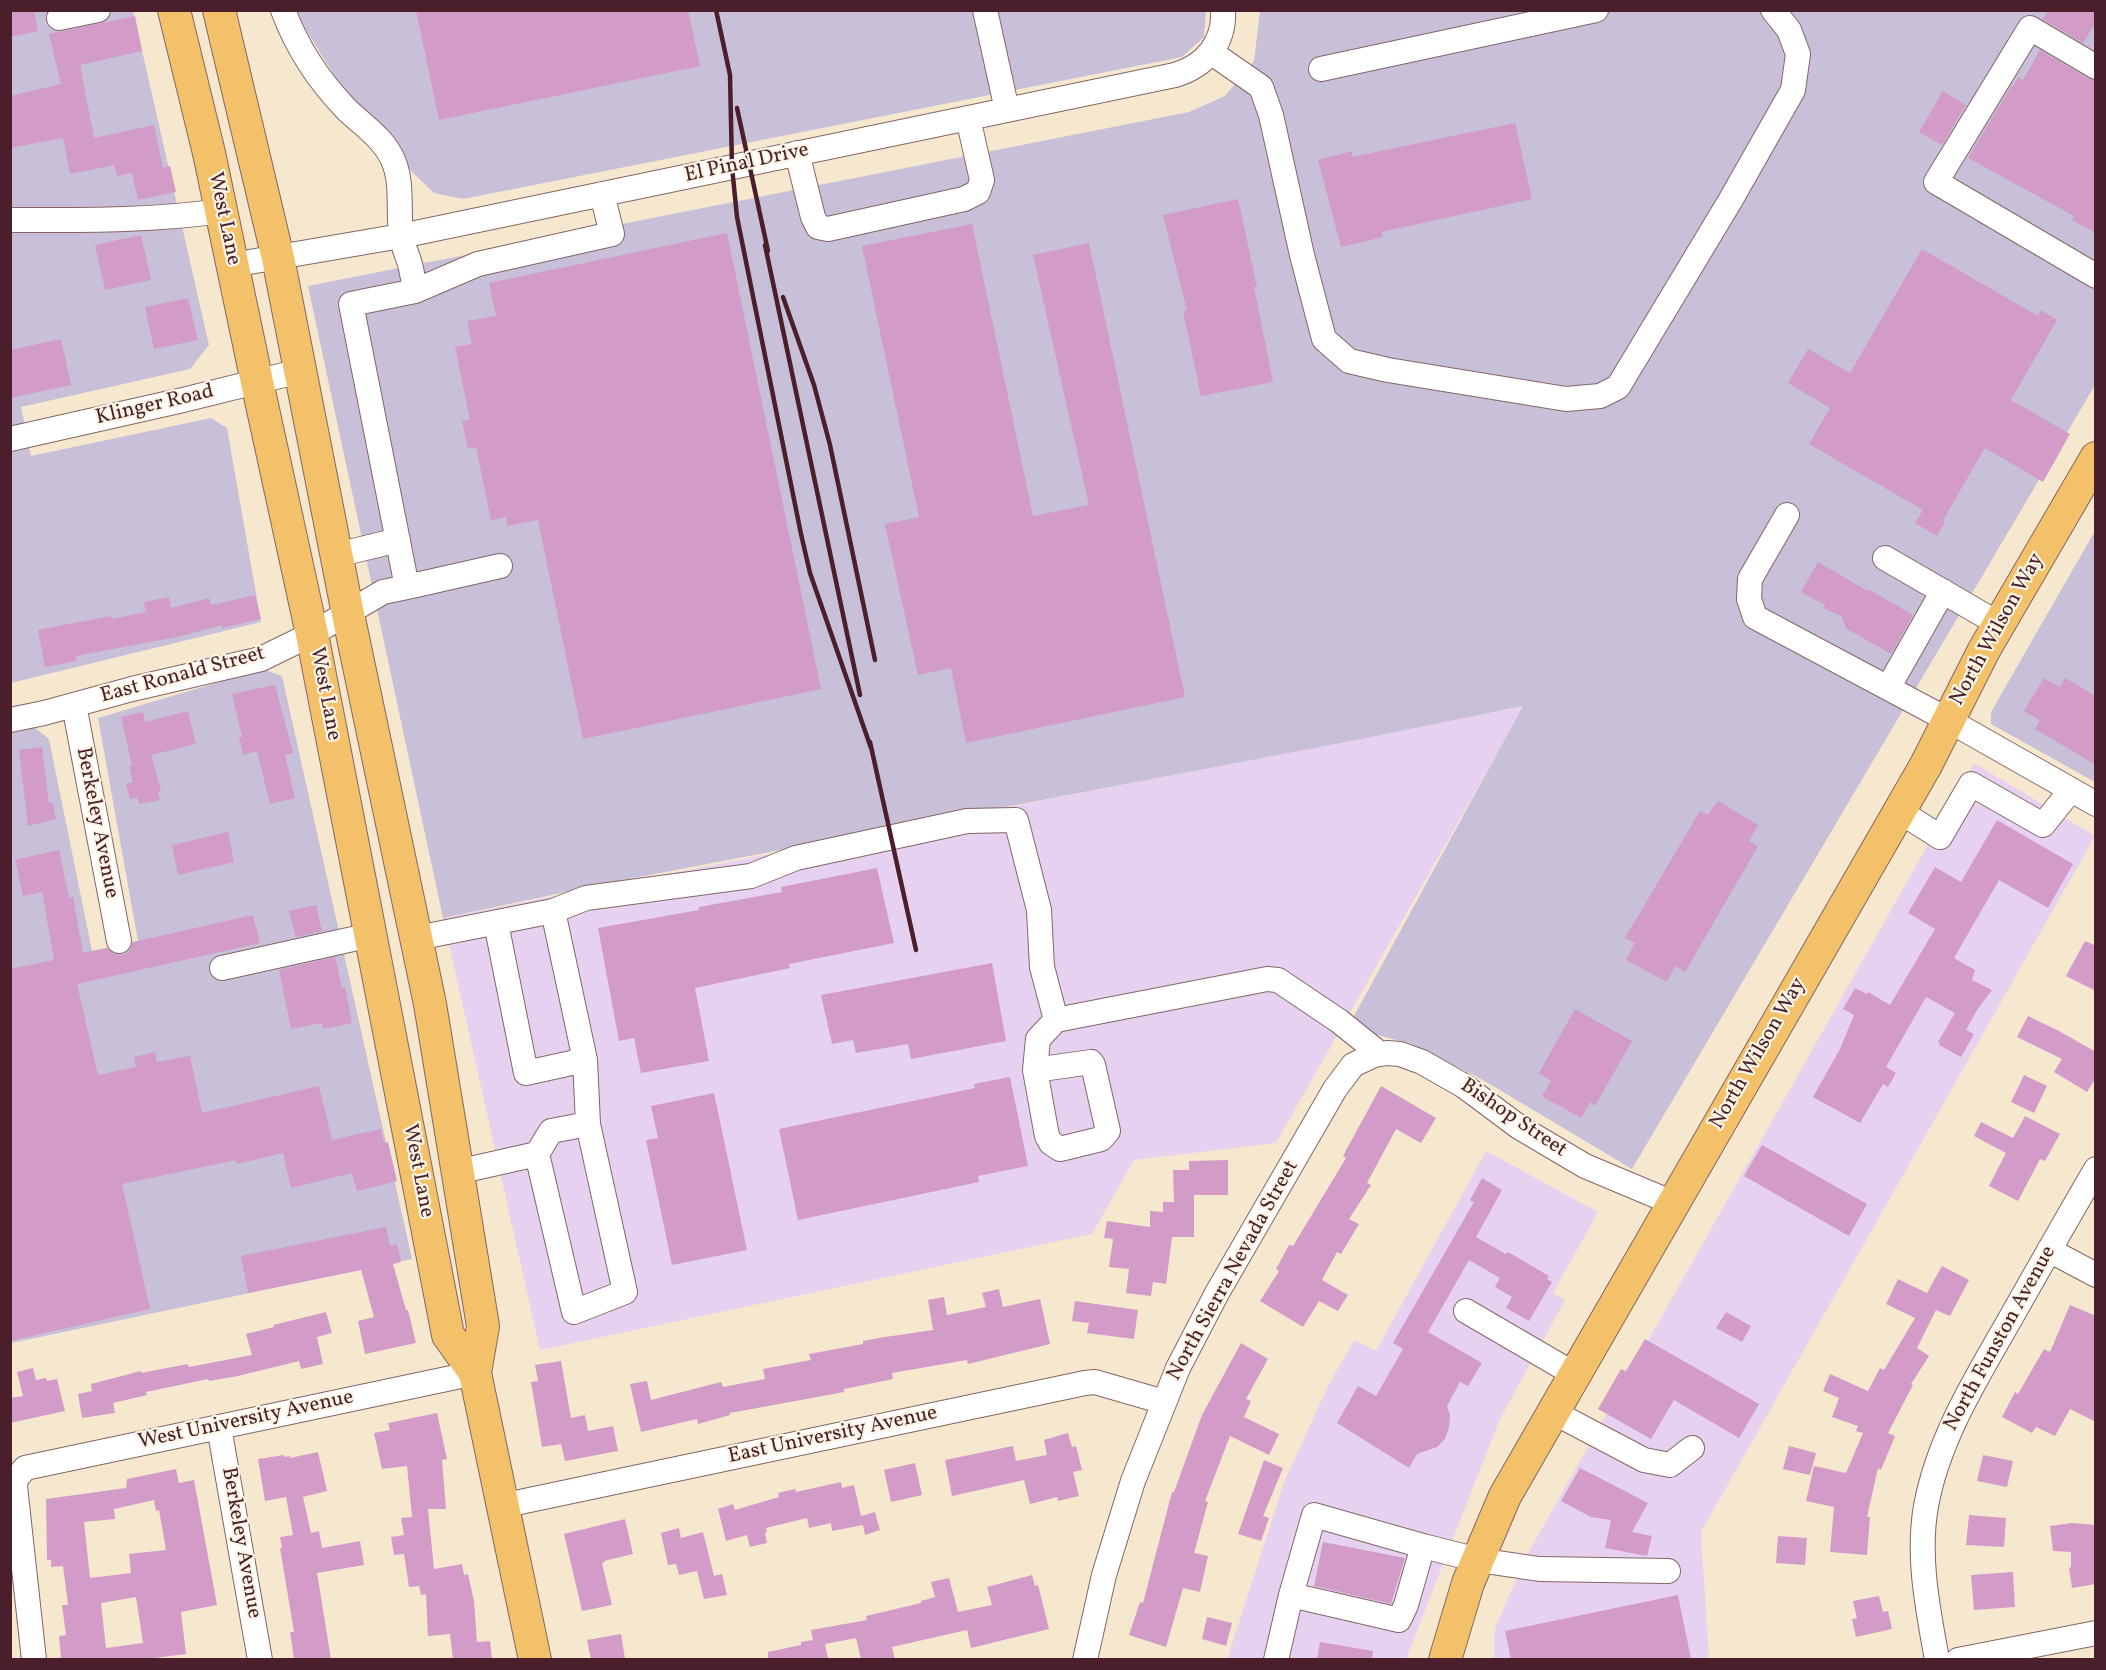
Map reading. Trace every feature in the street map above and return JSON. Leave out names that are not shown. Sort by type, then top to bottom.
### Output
[{"type":"main road","name":"West Lane","points":[[174,10],[221,211],[312,634],[448,1335],[475,1373]]},
{"type":"main road","name":"West Lane","points":[[219,10],[278,258],[348,614],[431,1011],[483,1326],[475,1373],[501,1506],[535,1659]]},
{"type":"main road","name":"North Wilson Way","points":[[1445,1659],[1464,1594],[1505,1496],[1926,765],[1999,624],[2096,458]]},
{"type":"main road","points":[[371,935],[386,932],[395,938],[406,980],[431,1011]]},
{"type":"main road","points":[[382,991],[408,1037],[435,1151],[445,1168],[451,1172],[458,1172]]},
{"type":"street","points":[[59,18],[98,10]]},
{"type":"street","points":[[283,10],[304,55],[321,80],[347,109],[383,143],[394,161],[398,176],[401,236],[410,263],[415,291]]},
{"type":"street","points":[[985,10],[1007,110]]},
{"type":"street","points":[[1223,10],[1224,20],[1212,53],[1261,87],[1271,115],[1302,255],[1324,339],[1349,361],[1433,378],[1566,399],[1600,396],[1617,387],[1731,201],[1793,90],[1798,54],[1789,30],[1773,10]]},
{"type":"street","points":[[1322,69],[1596,10]]},
{"type":"street","points":[[2096,67],[2030,28],[1936,182],[2096,276]]},
{"type":"street","name":"El Pinal Drive","points":[[232,265],[401,236],[1175,75],[1187,71],[1212,53]]},
{"type":"street","points":[[797,153],[813,217],[818,227],[828,230],[964,199],[978,192],[982,180],[969,118]]},
{"type":"street","points":[[407,587],[351,304],[415,291],[478,264],[612,234],[602,194]]},
{"type":"street","points":[[10,220],[123,220],[221,211]]},
{"type":"street","name":"Klinger Road","points":[[10,439],[300,371]]},
{"type":"street","points":[[1787,515],[1750,579],[1749,599],[1755,617],[1948,720],[2096,804]]},
{"type":"street","points":[[337,555],[398,540]]},
{"type":"street","points":[[1885,558],[1999,624]]},
{"type":"street","name":"East Ronald Street","points":[[10,720],[132,688],[261,659],[312,634],[383,592],[500,566]]},
{"type":"street","points":[[1888,688],[1943,591]]},
{"type":"street","name":"Berkeley Avenue","points":[[74,705],[119,941]]},
{"type":"street","points":[[1899,811],[1940,837],[1971,784],[2043,825],[2071,790]]},
{"type":"street","points":[[417,938],[553,911],[586,898],[751,876],[796,858],[967,821],[1016,820],[1039,910],[1042,967],[1056,1020]]},
{"type":"street","points":[[553,911],[585,1060],[588,1124],[625,1292],[574,1312],[537,1154],[551,1131],[588,1124]]},
{"type":"street","points":[[496,923],[526,1073],[585,1060]]},
{"type":"street","points":[[222,968],[371,935]]},
{"type":"street","points":[[1035,1070],[1038,1039],[1056,1020],[1267,979],[1278,980],[1339,1021],[1380,1054]]},
{"type":"street","name":"Bishop Street","points":[[1353,1065],[1380,1054],[1400,1053],[1422,1062],[1464,1086],[1519,1127],[1585,1166],[1673,1203]]},
{"type":"street","name":"North Sierra Nevada Street","points":[[1084,1659],[1104,1575],[1132,1481],[1178,1368],[1217,1293],[1335,1089],[1353,1065]]},
{"type":"street","points":[[458,1172],[537,1154]]},
{"type":"street","name":"North Funston Avenue","points":[[1937,1659],[1923,1568],[1923,1536],[1927,1505],[1943,1446],[1962,1404],[2096,1169]]},
{"type":"street","points":[[2049,1250],[2096,1275]]},
{"type":"street","points":[[1466,1311],[1574,1374]]},
{"type":"street","name":"West University Avenue","points":[[34,1659],[15,1486],[25,1468],[475,1373]]},
{"type":"street","name":"East University Avenue","points":[[501,1506],[1085,1383],[1095,1382],[1164,1402]]},
{"type":"street","points":[[1553,1412],[1644,1460],[1670,1465],[1692,1448]]},
{"type":"street","name":"Berkeley Avenue","points":[[219,1427],[260,1659]]},
{"type":"street","points":[[1276,1659],[1291,1595],[1314,1515],[1478,1560],[1539,1569],[1668,1571]]},
{"type":"street","points":[[1291,1595],[1399,1620],[1406,1605],[1423,1546]]},
{"type":"street","points":[[1958,1659],[2096,1633]]},
{"type":"shaded area","points":[[1206,10],[1204,37],[1182,57],[463,199],[434,193],[369,131],[299,19],[297,11]]},
{"type":"shaded area","points":[[10,11],[133,11],[209,345],[190,369],[21,407],[31,456],[211,418],[227,428],[261,622],[11,683]]},
{"type":"shaded area","points":[[1260,11],[2095,11],[2095,385],[1632,1169],[1483,1080],[1412,1044],[1348,1027],[1523,706],[613,882],[443,918],[308,286],[1189,112],[1225,96],[1254,61]]},
{"type":"shaded area","points":[[2095,531],[2095,782],[1991,724],[1991,712]]},
{"type":"shaded area","points":[[263,669],[282,676],[412,1259],[11,1343],[10,732],[34,727],[49,739],[92,951],[138,941],[98,718]]},
{"type":"shaded area","points":[[1524,706],[1276,1143],[1134,1160],[1092,1234],[540,1350],[443,918]]},
{"type":"shaded area","points":[[1974,763],[2095,836],[1701,1532],[1709,1659],[1494,1660],[1495,1628],[1527,1555]]},
{"type":"shaded area","points":[[1486,1151],[1598,1212],[1553,1293],[1565,1300],[1499,1421],[1406,1659],[1227,1660],[1284,1482],[1329,1384],[1354,1340],[1376,1351]]},
{"type":"building","points":[[10,10],[34,10],[38,31],[10,37]]},
{"type":"building","points":[[416,10],[688,10],[700,66],[439,120]]},
{"type":"building","points":[[2048,10],[2096,10],[2096,22],[2083,43],[2043,19]]},
{"type":"building","points":[[135,16],[142,51],[80,65],[94,138],[154,125],[163,168],[170,166],[176,192],[138,200],[132,173],[117,176],[114,165],[70,174],[63,138],[10,148],[10,96],[61,84],[49,34]]},
{"type":"building","points":[[2040,50],[2096,81],[2096,233],[2072,220],[2074,216],[1968,158],[2012,85],[2014,86],[2018,77],[2023,80]]},
{"type":"building","points":[[1943,91],[1966,105],[1942,145],[1919,132]]},
{"type":"building","points":[[1515,123],[1532,199],[1381,232],[1383,237],[1341,247],[1318,160],[1353,151],[1352,157]]},
{"type":"building","points":[[1238,199],[1257,287],[1254,287],[1273,382],[1201,396],[1183,311],[1187,310],[1163,215]]},
{"type":"building","points":[[972,224],[1033,516],[1089,505],[1033,255],[1089,243],[1185,697],[966,743],[951,668],[918,675],[885,524],[919,517],[862,246]]},
{"type":"building","points":[[727,233],[821,689],[583,739],[538,520],[507,526],[506,517],[491,520],[476,447],[468,449],[462,421],[470,420],[455,347],[472,344],[467,321],[496,316],[489,283]]},
{"type":"building","points":[[141,235],[151,280],[105,290],[95,245]]},
{"type":"building","points":[[1922,249],[2038,316],[2041,310],[2057,320],[2011,400],[2070,434],[2043,482],[1985,448],[1943,520],[1945,522],[1937,536],[1915,523],[1923,510],[1809,444],[1830,408],[1788,383],[1808,349],[1850,373]]},
{"type":"building","points":[[188,298],[198,340],[154,349],[145,307]]},
{"type":"building","points":[[61,339],[71,385],[10,398],[10,350]]},
{"type":"building","points":[[1818,562],[1913,615],[1891,654],[1847,629],[1841,616],[1823,608],[1825,605],[1801,592]]},
{"type":"building","points":[[255,595],[261,619],[76,656],[77,661],[45,667],[38,630],[111,616],[112,619],[146,612],[144,602],[169,597],[171,608],[209,598],[211,605]]},
{"type":"building","points":[[2044,678],[2060,687],[2065,678],[2096,696],[2096,765],[2035,729],[2040,720],[2024,711]]},
{"type":"building","points":[[275,685],[293,753],[285,755],[295,798],[270,804],[257,751],[243,755],[239,737],[242,737],[232,694]]},
{"type":"building","points":[[188,711],[196,744],[151,755],[161,791],[158,792],[160,800],[139,804],[137,797],[130,799],[126,784],[133,782],[129,766],[132,765],[121,717],[143,712],[145,722]]},
{"type":"building","points":[[42,747],[49,803],[53,803],[56,819],[28,826],[19,750]]},
{"type":"building","points":[[1718,801],[1758,825],[1749,841],[1758,846],[1685,972],[1675,966],[1667,982],[1626,960],[1635,943],[1625,938],[1700,811],[1708,815]]},
{"type":"building","points":[[1997,820],[2073,864],[2048,908],[1999,880],[1954,958],[1975,970],[1972,980],[1992,990],[1966,1030],[1974,1034],[1961,1057],[1939,1045],[1938,1042],[1955,1013],[1926,997],[1886,1067],[1896,1073],[1888,1087],[1883,1084],[1860,1123],[1813,1097],[1840,1049],[1854,1015],[1843,1009],[1855,988],[1867,994],[1868,992],[1890,1005],[1935,929],[1908,913],[1935,867],[1961,882]]},
{"type":"building","points":[[228,832],[234,862],[178,875],[172,845]]},
{"type":"building","points":[[59,850],[69,898],[73,897],[83,953],[107,948],[114,954],[122,955],[129,951],[133,942],[253,915],[260,943],[77,984],[98,1075],[136,1067],[134,1057],[155,1052],[157,1062],[190,1056],[202,1113],[319,1086],[332,1140],[381,1129],[384,1143],[388,1142],[397,1181],[357,1191],[352,1173],[291,1188],[283,1153],[237,1164],[236,1160],[122,1184],[150,1309],[10,1341],[10,969],[54,960],[42,892],[23,896],[15,860]]},
{"type":"building","points":[[877,868],[894,943],[789,964],[790,968],[695,988],[709,1061],[641,1073],[634,1038],[619,1041],[598,928],[699,910],[699,907],[782,892],[781,887]]},
{"type":"building","points":[[316,905],[322,931],[296,937],[289,911]]},
{"type":"building","points":[[2085,941],[2096,946],[2096,991],[2066,976]]},
{"type":"building","points":[[335,957],[342,988],[345,987],[352,1023],[323,1029],[322,1023],[291,1029],[279,970]]},
{"type":"building","points":[[992,963],[1006,1041],[911,1059],[908,1044],[856,1053],[853,1040],[832,1044],[821,995]]},
{"type":"building","points":[[1575,1009],[1632,1041],[1595,1106],[1590,1102],[1581,1118],[1542,1096],[1551,1081],[1539,1073]]},
{"type":"building","points":[[2028,1016],[2096,1052],[2096,1077],[2087,1092],[2054,1072],[2062,1059],[2017,1037]]},
{"type":"building","points":[[2024,1075],[2047,1086],[2034,1113],[2011,1102]]},
{"type":"building","points":[[1010,1077],[1028,1166],[978,1176],[979,1182],[798,1220],[779,1129],[975,1088],[974,1084]]},
{"type":"building","points":[[1381,1086],[1436,1118],[1421,1143],[1396,1129],[1367,1183],[1371,1185],[1349,1219],[1359,1224],[1341,1254],[1337,1252],[1322,1280],[1348,1295],[1338,1311],[1319,1301],[1303,1327],[1260,1301],[1279,1271],[1276,1269],[1289,1245],[1293,1246],[1346,1158],[1343,1156]]},
{"type":"building","points":[[714,1093],[747,1250],[672,1265],[646,1140],[658,1138],[651,1106]]},
{"type":"building","points":[[2025,1116],[2060,1134],[2045,1161],[2040,1159],[2018,1201],[1989,1186],[2006,1153],[1974,1136],[1981,1122],[2013,1138]]},
{"type":"building","points":[[1762,1145],[1867,1204],[1849,1236],[1744,1176]]},
{"type":"building","points":[[1228,1160],[1228,1195],[1194,1195],[1194,1237],[1172,1237],[1166,1284],[1153,1282],[1151,1296],[1126,1293],[1129,1269],[1109,1267],[1113,1239],[1104,1238],[1107,1221],[1150,1227],[1150,1211],[1163,1212],[1163,1202],[1174,1202],[1173,1170],[1189,1170],[1189,1161]]},
{"type":"building","points":[[1482,1178],[1502,1190],[1476,1237],[1506,1254],[1508,1252],[1549,1276],[1547,1279],[1552,1282],[1529,1321],[1506,1308],[1512,1297],[1495,1287],[1500,1278],[1469,1260],[1428,1332],[1482,1363],[1468,1386],[1460,1382],[1447,1406],[1450,1415],[1445,1439],[1437,1447],[1417,1454],[1409,1468],[1337,1423],[1358,1386],[1376,1396],[1403,1349],[1393,1343],[1474,1202],[1470,1200]]},
{"type":"building","points":[[386,1227],[390,1246],[397,1244],[401,1262],[393,1264],[416,1343],[365,1354],[358,1321],[374,1317],[361,1270],[248,1293],[241,1256]]},
{"type":"building","points":[[1942,1266],[1969,1280],[1950,1316],[1936,1310],[1917,1348],[1929,1356],[1911,1384],[1913,1385],[1888,1433],[1895,1436],[1881,1470],[1878,1468],[1867,1517],[1870,1517],[1867,1555],[1830,1552],[1834,1507],[1806,1501],[1814,1466],[1846,1473],[1863,1433],[1856,1431],[1858,1426],[1832,1417],[1839,1398],[1823,1391],[1830,1374],[1868,1391],[1880,1368],[1884,1370],[1915,1318],[1886,1304],[1898,1279],[1927,1293]]},
{"type":"building","points":[[999,1289],[1003,1307],[1040,1299],[1050,1344],[968,1364],[967,1360],[892,1373],[893,1379],[844,1389],[844,1392],[730,1413],[730,1415],[698,1424],[697,1419],[641,1432],[630,1384],[647,1381],[651,1400],[721,1382],[723,1387],[765,1379],[763,1369],[811,1360],[809,1354],[863,1344],[863,1341],[933,1330],[928,1300],[944,1297],[947,1315],[986,1307],[982,1293]]},
{"type":"building","points":[[1075,1301],[1138,1310],[1134,1339],[1087,1333],[1089,1323],[1072,1321]]},
{"type":"building","points":[[2070,1305],[2096,1316],[2096,1422],[2070,1409],[2055,1436],[2036,1427],[2032,1433],[2002,1417],[2015,1392],[2018,1394],[2044,1349],[2050,1352]]},
{"type":"building","points":[[326,1312],[332,1333],[317,1337],[323,1364],[301,1369],[299,1361],[238,1376],[209,1381],[208,1379],[146,1392],[147,1395],[113,1403],[115,1413],[82,1418],[78,1394],[92,1391],[91,1384],[141,1371],[141,1373],[188,1364],[189,1367],[252,1355],[246,1334]]},
{"type":"building","points":[[1726,1312],[1751,1326],[1742,1342],[1716,1328]]},
{"type":"building","points":[[1645,1339],[1759,1404],[1739,1438],[1674,1400],[1651,1439],[1598,1409],[1621,1369],[1626,1371]]},
{"type":"building","points":[[1241,1343],[1268,1359],[1246,1399],[1251,1401],[1244,1417],[1279,1434],[1269,1455],[1230,1436],[1205,1501],[1208,1502],[1194,1553],[1208,1556],[1200,1592],[1183,1588],[1166,1647],[1129,1635],[1140,1602],[1143,1603],[1172,1492],[1174,1492],[1202,1415]]},
{"type":"building","points":[[561,1361],[571,1418],[585,1415],[588,1431],[613,1426],[618,1451],[565,1461],[561,1444],[542,1447],[531,1382],[538,1381],[535,1365]]},
{"type":"building","points":[[33,1368],[36,1380],[57,1379],[65,1411],[10,1423],[10,1398],[23,1396],[17,1372]]},
{"type":"building","points":[[437,1413],[447,1459],[442,1460],[446,1509],[428,1509],[434,1569],[462,1564],[464,1575],[468,1574],[474,1601],[477,1642],[490,1641],[492,1659],[453,1659],[450,1634],[428,1636],[426,1594],[421,1595],[419,1586],[409,1587],[404,1554],[394,1555],[391,1537],[404,1535],[401,1518],[412,1517],[407,1466],[382,1469],[374,1433],[390,1430],[388,1423]]},
{"type":"building","points":[[1068,1433],[1072,1447],[1076,1446],[1082,1470],[1073,1472],[1079,1496],[1058,1501],[1057,1497],[1030,1504],[1024,1480],[952,1496],[945,1460],[1013,1446],[1016,1461],[1047,1455],[1044,1440]]},
{"type":"building","points":[[1789,1446],[1816,1453],[1810,1475],[1783,1469]]},
{"type":"building","points":[[318,1452],[327,1491],[303,1497],[311,1533],[319,1531],[322,1548],[360,1541],[364,1565],[317,1573],[331,1659],[294,1659],[290,1632],[294,1632],[280,1548],[282,1548],[280,1537],[293,1535],[286,1497],[265,1501],[258,1459],[284,1455],[290,1458]]},
{"type":"building","points":[[1983,1455],[2013,1461],[2007,1487],[1977,1481]]},
{"type":"building","points":[[1264,1460],[1283,1468],[1263,1516],[1269,1518],[1261,1541],[1238,1534]]},
{"type":"building","points":[[915,1463],[922,1495],[891,1502],[884,1470]]},
{"type":"building","points":[[1580,1468],[1648,1503],[1632,1532],[1652,1536],[1647,1556],[1605,1548],[1611,1520],[1591,1517],[1561,1501]]},
{"type":"building","points":[[176,1469],[179,1483],[194,1480],[217,1605],[181,1612],[186,1654],[146,1659],[61,1659],[59,1636],[66,1635],[62,1605],[68,1605],[63,1566],[51,1567],[51,1560],[47,1560],[46,1499],[126,1488],[127,1479]],"holes":[[[154,1500],[156,1511],[159,1510],[166,1550],[129,1554],[131,1573],[90,1578],[84,1522],[115,1519],[114,1509]],[[136,1597],[143,1643],[106,1648],[101,1603]]]},
{"type":"building","points":[[841,1482],[842,1488],[854,1485],[861,1516],[875,1512],[880,1530],[865,1535],[863,1525],[832,1531],[831,1523],[809,1528],[807,1518],[766,1528],[767,1543],[750,1547],[747,1535],[726,1541],[718,1509],[733,1504],[735,1510],[779,1497],[778,1493],[795,1489],[796,1492]]},
{"type":"building","points":[[1969,1515],[2006,1518],[2004,1547],[1966,1545]]},
{"type":"building","points":[[625,1519],[633,1554],[602,1563],[612,1605],[582,1611],[564,1534]]},
{"type":"building","points":[[2072,1523],[2096,1525],[2096,1584],[2072,1588],[2069,1568],[2071,1567],[2071,1552],[2053,1551],[2050,1526]]},
{"type":"building","points":[[679,1528],[681,1538],[703,1532],[714,1576],[722,1574],[727,1595],[704,1599],[697,1571],[679,1575],[676,1564],[668,1565],[661,1533]]},
{"type":"building","points":[[1778,1536],[1807,1538],[1805,1565],[1776,1563]]},
{"type":"building","points":[[1323,1542],[1405,1558],[1391,1604],[1314,1586]]},
{"type":"building","points":[[2013,1572],[2015,1607],[1974,1610],[1971,1575]]},
{"type":"building","points":[[1032,1575],[1035,1586],[1038,1585],[1049,1629],[971,1648],[967,1630],[892,1647],[895,1659],[861,1659],[856,1638],[825,1644],[828,1659],[768,1659],[768,1652],[813,1640],[811,1630],[867,1620],[866,1616],[921,1603],[921,1601],[935,1597],[931,1582],[949,1578],[958,1612],[992,1605],[987,1587]]},
{"type":"building","points":[[1678,1595],[1691,1659],[1511,1659],[1505,1631]]},
{"type":"building","points":[[1879,1596],[1883,1612],[1888,1611],[1892,1629],[1856,1637],[1852,1619],[1857,1618],[1853,1601]]},
{"type":"building","points":[[1207,1617],[1232,1623],[1226,1646],[1202,1639]]},
{"type":"building","points":[[621,1634],[625,1659],[591,1659],[587,1640]]},
{"type":"building","points":[[1320,1642],[1373,1651],[1372,1659],[1317,1659]]},
{"type":"railway","points":[[716,10],[730,75],[732,167],[737,217],[801,534],[810,573],[871,748]]},
{"type":"railway","points":[[737,108],[768,251]]},
{"type":"railway","points":[[765,245],[860,695]]},
{"type":"railway","points":[[783,297],[814,385],[830,445],[875,660]]},
{"type":"railway","points":[[870,742],[916,950]]}]
